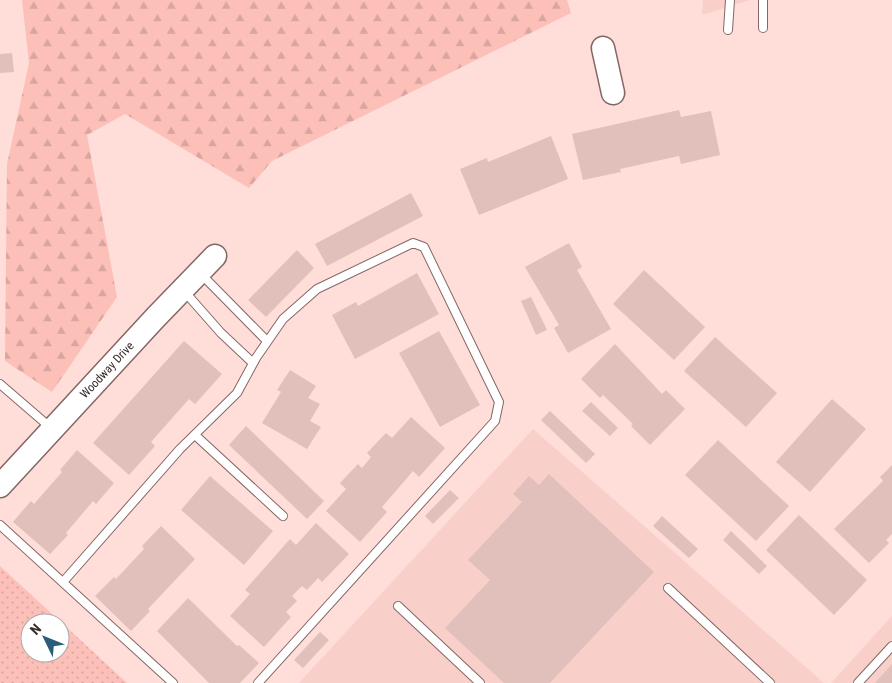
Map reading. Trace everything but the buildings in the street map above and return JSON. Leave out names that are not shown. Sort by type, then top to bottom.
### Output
[{"type":"street","points":[[603,48],[613,93]]},
{"type":"street","name":"Woodway Drive","points":[[0,486],[216,256]]},
{"type":"lane","points":[[728,30],[730,0]]},
{"type":"lane","points":[[763,0],[763,28]]},
{"type":"lane","points":[[64,582],[180,449],[237,394],[267,341],[283,319],[317,290],[413,243],[424,247],[500,402],[495,421],[258,683]]},
{"type":"lane","points":[[199,273],[267,341]]},
{"type":"lane","points":[[183,289],[221,332],[254,363]]},
{"type":"lane","points":[[0,384],[53,429]]},
{"type":"lane","points":[[195,435],[283,516]]},
{"type":"lane","points":[[0,525],[172,683]]},
{"type":"lane","points":[[668,588],[770,683]]},
{"type":"lane","points":[[398,606],[480,683]]},
{"type":"lane","points":[[858,683],[892,646]]},
{"type":"shaded area","points":[[703,0],[750,0],[702,15]]},
{"type":"shaded area","points":[[533,429],[824,683],[299,683]]},
{"type":"shaded area","points":[[892,616],[892,683],[831,683]]},
{"type":"green space","points":[[22,0],[567,0],[571,13],[272,161],[249,188],[125,114],[87,135],[117,297],[52,392],[5,361],[7,164],[29,63]]},
{"type":"green space","points":[[0,566],[51,613],[20,613],[20,663],[70,663],[70,630],[127,683],[0,683]]}]
